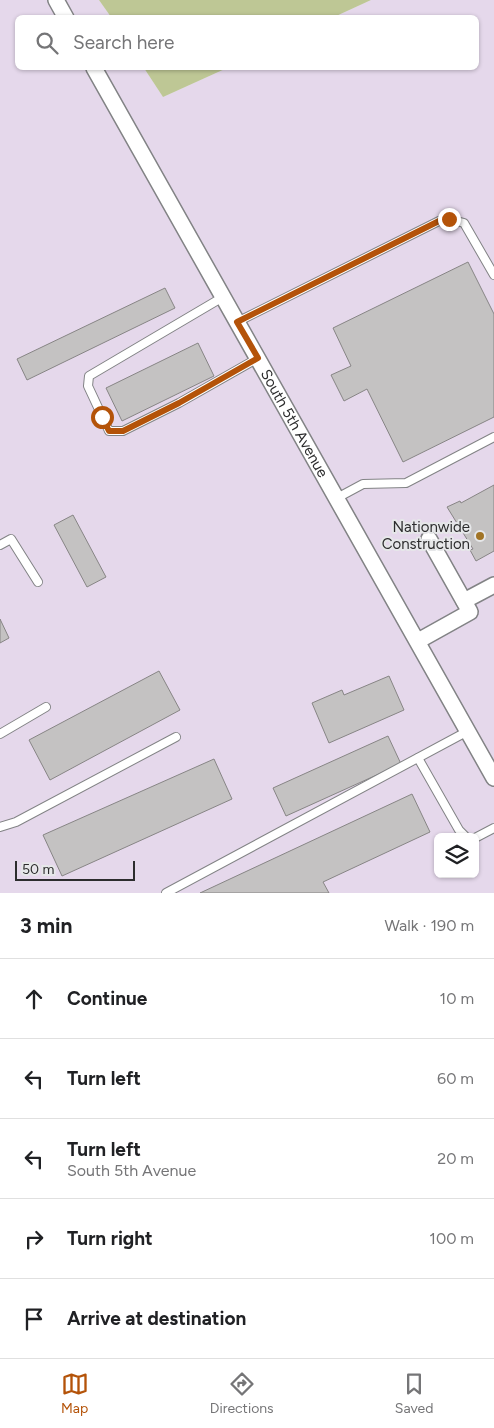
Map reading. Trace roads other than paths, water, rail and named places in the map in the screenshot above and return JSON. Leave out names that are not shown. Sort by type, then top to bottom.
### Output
[{"type":"street","points":[[56,0],[64,15]]},
{"type":"street","name":"South 5th Avenue","points":[[95,70],[418,640],[494,778]]},
{"type":"street","points":[[418,640],[470,612],[429,540]]},
{"type":"street","points":[[464,602],[494,585]]},
{"type":"lane","points":[[237,322],[439,221],[449,219],[464,223],[494,275]]},
{"type":"lane","points":[[223,297],[89,376],[88,386],[109,431],[123,431],[179,403],[258,358]]},
{"type":"lane","points":[[337,498],[363,484],[406,483],[494,437]]},
{"type":"lane","points":[[0,545],[11,539],[38,582]]},
{"type":"lane","points":[[0,734],[46,707]]},
{"type":"lane","points":[[166,893],[468,731]]},
{"type":"lane","points":[[0,827],[16,822],[176,737]]},
{"type":"lane","points":[[418,758],[462,833]]},
{"type":"lane","points":[[479,836],[494,828]]},
{"type":"place","name":"Nationwide Construction","points":[[480,536]]}]
